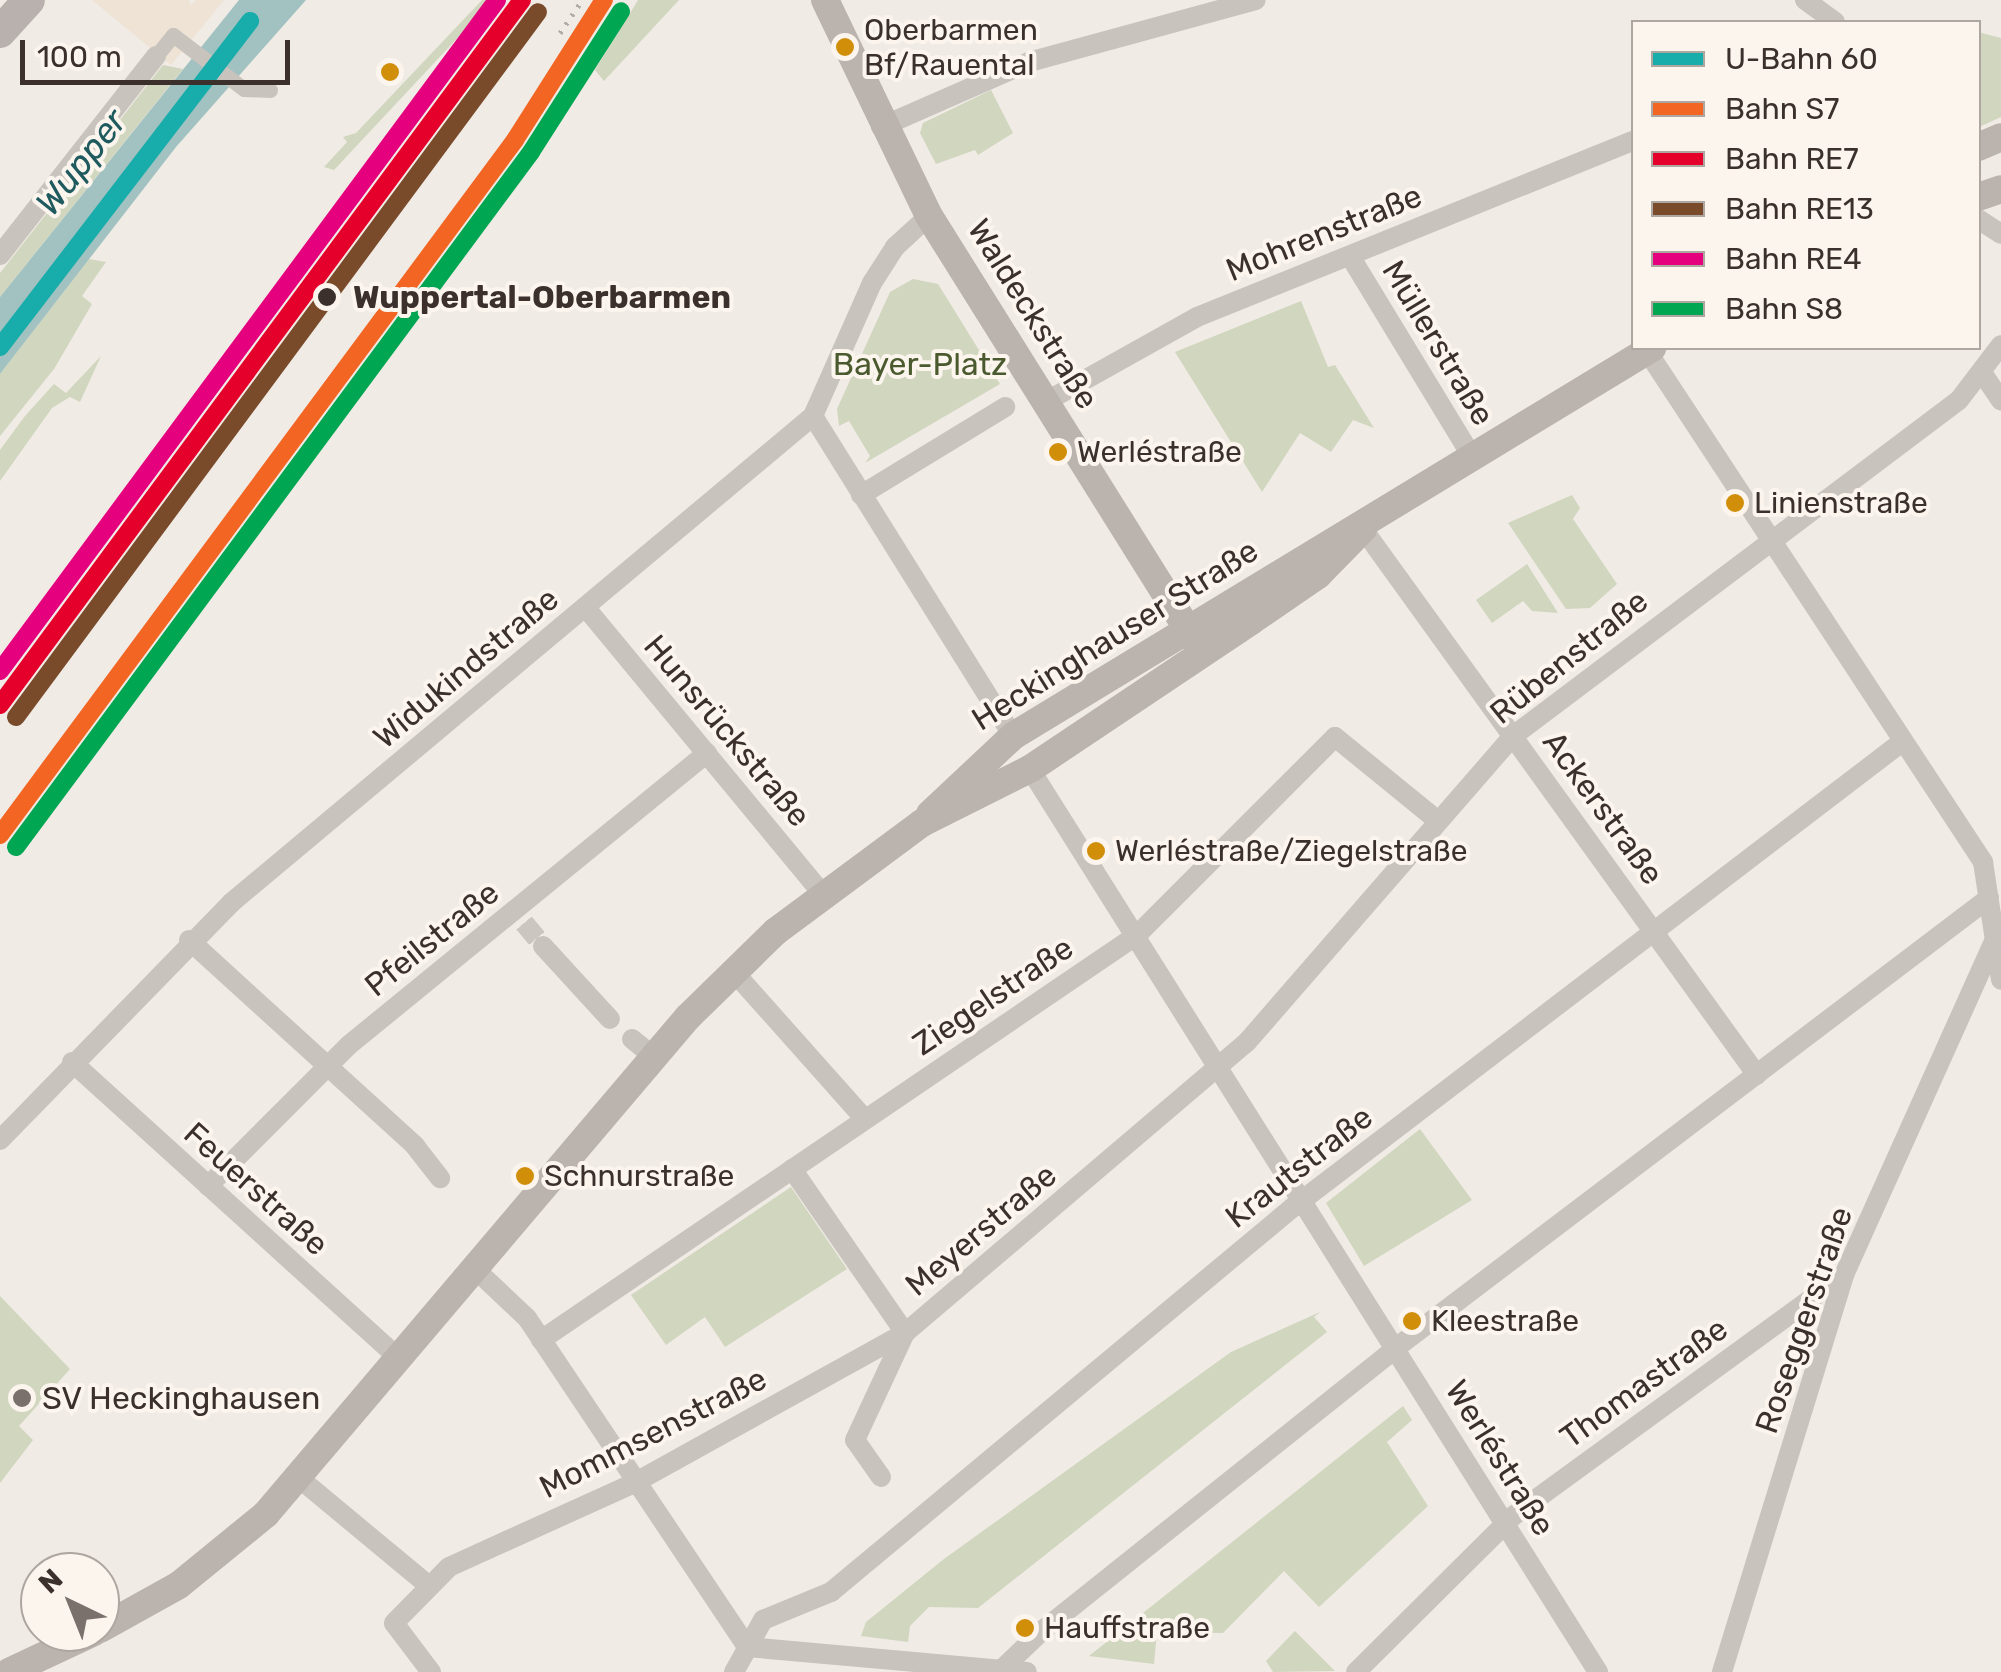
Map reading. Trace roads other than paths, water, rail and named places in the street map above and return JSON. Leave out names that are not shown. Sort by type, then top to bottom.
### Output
[{"type":"main road","points":[[0,32],[29,0]]},
{"type":"main road","name":"Waldeckstraße","points":[[825,0],[882,126],[929,216],[1202,654]]},
{"type":"main road","name":"Heckinghauser Straße","points":[[922,823],[966,773],[1012,736],[1188,628],[1363,529],[1648,350]]},
{"type":"main road","name":"Heckinghauser Straße","points":[[120,1617],[218,1557],[299,1478],[476,1270],[643,1048],[822,893],[922,823],[1030,769],[1202,654],[1318,575],[1363,529]]},
{"type":"main road","name":"Heckinghauser Straße","points":[[9,1672],[52,1652]]},
{"type":"street","points":[[882,126],[1029,62],[1256,0]]},
{"type":"street","points":[[1809,1],[1833,20]]},
{"type":"street","points":[[0,256],[172,35],[244,89],[270,90]]},
{"type":"street","name":"Mohrenstraße","points":[[1047,401],[1197,316],[1631,141]]},
{"type":"street","name":"Widukindstraße","points":[[0,1140],[189,940],[814,416],[872,283],[895,247],[929,216]]},
{"type":"street","name":"Müllerstraße","points":[[1350,256],[1474,460]]},
{"type":"street","name":"Rübenstraße","points":[[1220,1067],[1513,736],[1771,537],[1959,400],[1983,374],[2001,345]]},
{"type":"street","points":[[1651,350],[1982,862],[2001,980]]},
{"type":"street","points":[[1983,374],[2001,402]]},
{"type":"street","points":[[863,498],[1005,407]]},
{"type":"street","points":[[814,416],[1012,736]]},
{"type":"street","name":"Ackerstraße","points":[[1363,529],[1757,1075]]},
{"type":"street","name":"Hunsrückstraße","points":[[586,608],[822,893]]},
{"type":"street","name":"Ziegelstraße","points":[[541,1340],[1137,935],[1334,737],[1438,821]]},
{"type":"street","name":"Krautstraße","points":[[734,1672],[763,1620],[831,1592],[1304,1200],[1902,742]]},
{"type":"street","name":"Pfeilstraße","points":[[208,1186],[327,1066],[519,917],[707,753]]},
{"type":"street","name":"Werléstraße","points":[[1030,769],[1598,1672]]},
{"type":"street","points":[[1000,1671],[1397,1348],[1989,898]]},
{"type":"street","points":[[189,940],[415,1146],[440,1178]]},
{"type":"street","name":"Roseggerstraße","points":[[1722,1672],[1844,1275],[1994,942]]},
{"type":"street","points":[[543,946],[610,1019]]},
{"type":"street","points":[[734,971],[865,1119]]},
{"type":"street","name":"Feuerstraße","points":[[72,1062],[400,1359]]},
{"type":"street","name":"Meyerstraße","points":[[881,1477],[855,1440],[905,1333],[1220,1067]]},
{"type":"street","points":[[792,1168],[905,1333]]},
{"type":"street","points":[[476,1270],[541,1340],[747,1647],[1027,1672]]},
{"type":"street","name":"Thomastraße","points":[[1356,1672],[1505,1524],[1844,1275]]},
{"type":"street","name":"Mommsenstraße","points":[[431,1672],[394,1623],[449,1567],[636,1482],[905,1333]]},
{"type":"street","points":[[299,1478],[428,1585]]},
{"type":"water","points":[[239,0],[306,0],[176,147],[0,374],[0,297]]},
{"type":"tunnel","points":[[524,923],[543,946]]},
{"type":"railway","points":[[560,33],[582,0]]},
{"type":"metro line","name":"60","points":[[0,347],[250,21]]},
{"type":"rail line","name":"RE4","points":[[0,671],[497,0]]},
{"type":"rail line","name":"RE7","points":[[0,705],[522,0]]},
{"type":"rail line","name":"S7","points":[[0,835],[515,140],[604,0]]},
{"type":"rail line","name":"S8","points":[[16,847],[531,152],[621,11]]},
{"type":"rail line","name":"RE13","points":[[16,717],[538,12]]},
{"type":"place","name":"Oberbarmen Bf/Rauental","points":[[845,47]]},
{"type":"place","name":"Wuppertal-Oberbarmen","points":[[327,297]]},
{"type":"place","name":"Werléstraße","points":[[1058,452]]},
{"type":"place","name":"Linienstraße","points":[[1735,503]]},
{"type":"place","name":"Werléstraße/Ziegelstraße","points":[[1096,851]]},
{"type":"place","name":"Schnurstraße","points":[[525,1176]]},
{"type":"place","name":"Kleestraße","points":[[1412,1321]]},
{"type":"place","name":"SV Heckinghausen","points":[[22,1398]]},
{"type":"place","name":"Hauffstraße","points":[[1025,1628]]},
{"type":"water label","name":"Wupper","points":[[81,162]]},
{"type":"park label","name":"Bayer-Platz","points":[[920,364]]}]
